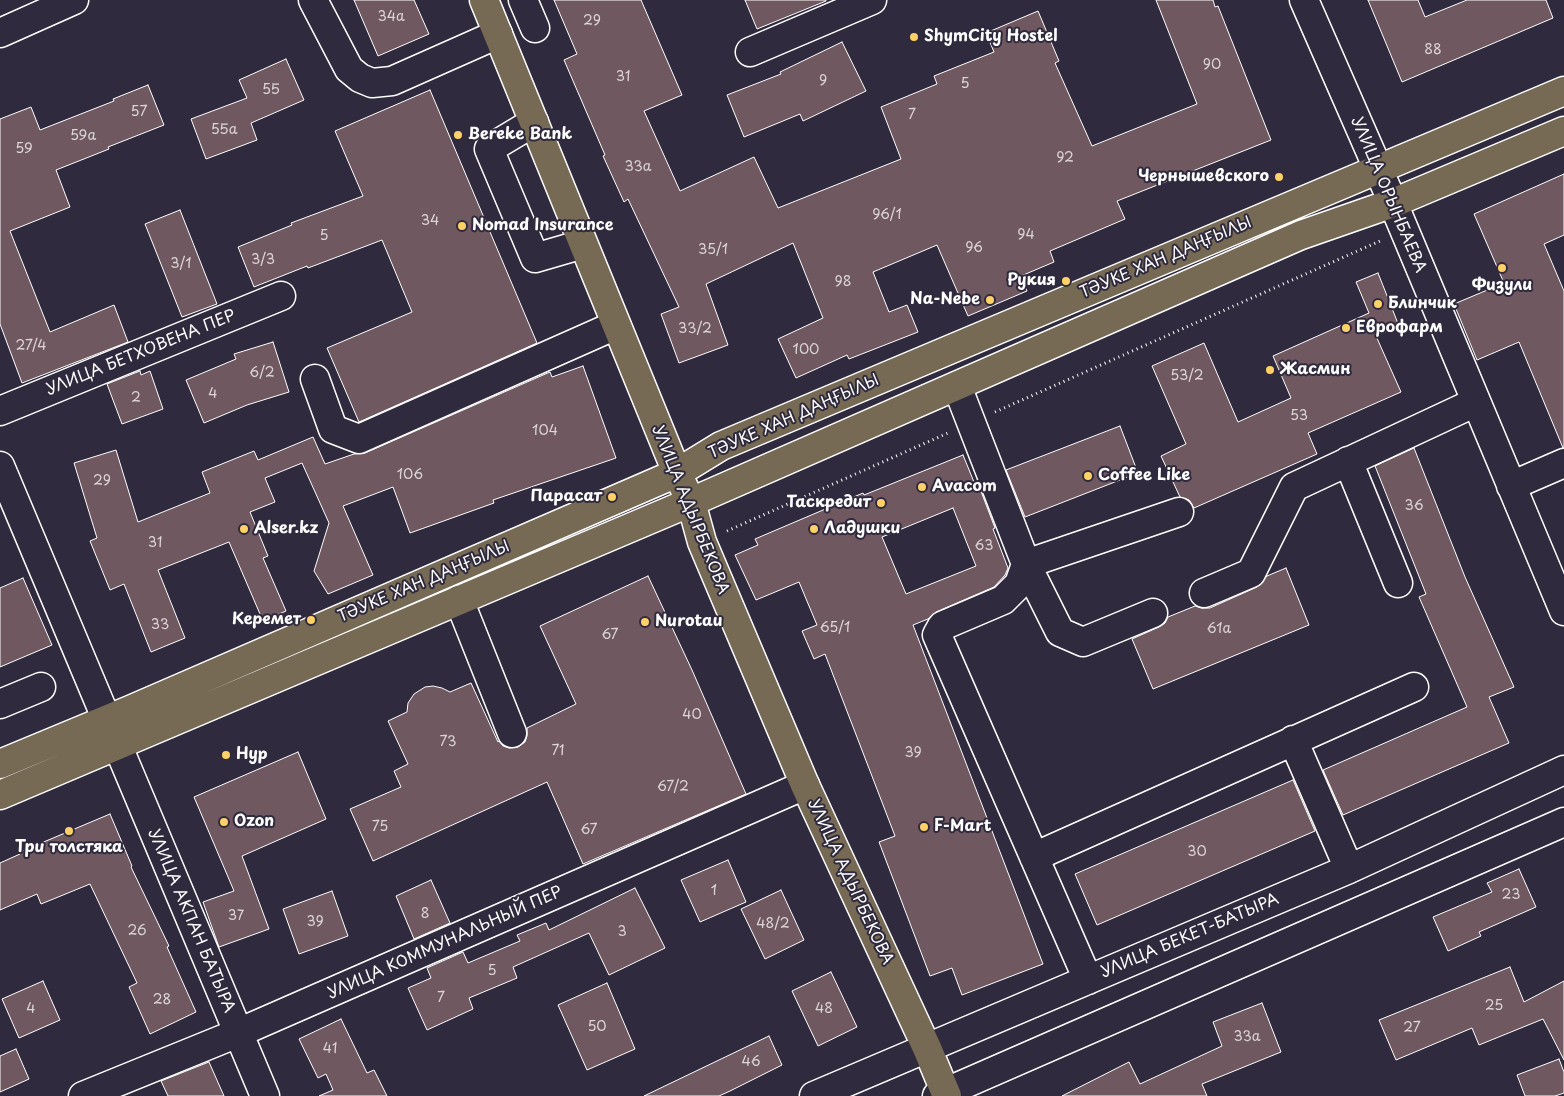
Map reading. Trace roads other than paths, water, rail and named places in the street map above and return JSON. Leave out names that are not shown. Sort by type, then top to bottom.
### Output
[{"type":"main road","name":"УЛИЦА АДЫРБЕКОВА","points":[[494,3],[498,34],[676,474],[691,502],[702,542],[805,785],[927,1048],[943,1095]]},
{"type":"main road","name":"ТӘУКЕ ХАН ДАҢҒЫЛЫ","points":[[3,760],[106,720],[676,474],[721,446],[1564,91]]},
{"type":"main road","name":"ТӘУКЕ ХАН ДАҢҒЫЛЫ","points":[[0,795],[691,502],[1301,235],[1393,203],[1564,131]]},
{"type":"street","points":[[0,33],[74,0]]},
{"type":"street","points":[[313,0],[349,69],[360,78],[372,83],[392,80],[498,34]]},
{"type":"street","points":[[523,0],[535,28]]},
{"type":"street","points":[[750,52],[872,0]]},
{"type":"street","name":"УЛИЦА ОРЫНБАЕВА","points":[[1304,0],[1393,203],[1403,231],[1564,611]]},
{"type":"street","points":[[534,122],[489,149],[535,258],[583,244]]},
{"type":"street","name":"УЛИЦА БЕТХОВЕНА ПЕР","points":[[0,411],[281,296]]},
{"type":"street","points":[[315,379],[333,429],[359,439],[616,325]]},
{"type":"street","points":[[957,386],[1026,564],[1060,632],[1083,642],[1152,613]]},
{"type":"street","points":[[1204,592],[1251,573],[1294,487],[1476,402]]},
{"type":"street","points":[[1348,462],[1398,583]]},
{"type":"street","points":[[1511,486],[1564,463]]},
{"type":"street","points":[[0,466],[106,720]]},
{"type":"street","points":[[1026,564],[1179,512]]},
{"type":"street","points":[[1026,564],[1019,584],[1002,600],[942,626],[937,635],[1088,980]]},
{"type":"street","points":[[459,600],[512,733]]},
{"type":"street","points":[[0,704],[42,687]]},
{"type":"street","points":[[1034,857],[1414,687]]},
{"type":"street","name":"УЛИЦА АКПАН БАТЫРА","points":[[106,720],[265,1096]]},
{"type":"street","points":[[1293,740],[1349,869]]},
{"type":"street","name":"УЛИЦА БЕКЕТ-БАТЫРА","points":[[814,1096],[1349,869],[1564,770]]},
{"type":"street","name":"УЛИЦА КОММУНАЛЬНЫЙ ПЕР","points":[[82,1096],[238,1033],[805,785]]},
{"type":"street","points":[[943,1095],[1564,822]]},
{"type":"place","name":"ShymCity Hostel","points":[[914,37]]},
{"type":"place","name":"Bereke Bank","points":[[458,135]]},
{"type":"place","name":"Чернышевского","points":[[1279,177]]},
{"type":"place","name":"Nomad Insurance","points":[[462,226]]},
{"type":"place","name":"Физули","points":[[1502,268]]},
{"type":"place","name":"Рукия","points":[[1066,281]]},
{"type":"place","name":"Na-Nebe","points":[[990,300]]},
{"type":"place","name":"Блинчик","points":[[1378,304]]},
{"type":"place","name":"Еврофарм","points":[[1346,328]]},
{"type":"place","name":"Жасмин","points":[[1270,370]]},
{"type":"place","name":"Coffee Like","points":[[1088,476]]},
{"type":"place","name":"Avacom","points":[[922,487]]},
{"type":"place","name":"Парасат","points":[[612,497]]},
{"type":"place","name":"Таскредит","points":[[881,503]]},
{"type":"place","name":"Alser.kz","points":[[244,529]]},
{"type":"place","name":"Ладушки","points":[[814,529]]},
{"type":"place","name":"Керемет","points":[[311,620]]},
{"type":"place","name":"Nurotau","points":[[645,622]]},
{"type":"place","name":"Нур","points":[[226,755]]},
{"type":"place","name":"Ozon","points":[[224,822]]},
{"type":"place","name":"F-Mart","points":[[924,827]]},
{"type":"place","name":"Три толстяка","points":[[69,831]]}]
